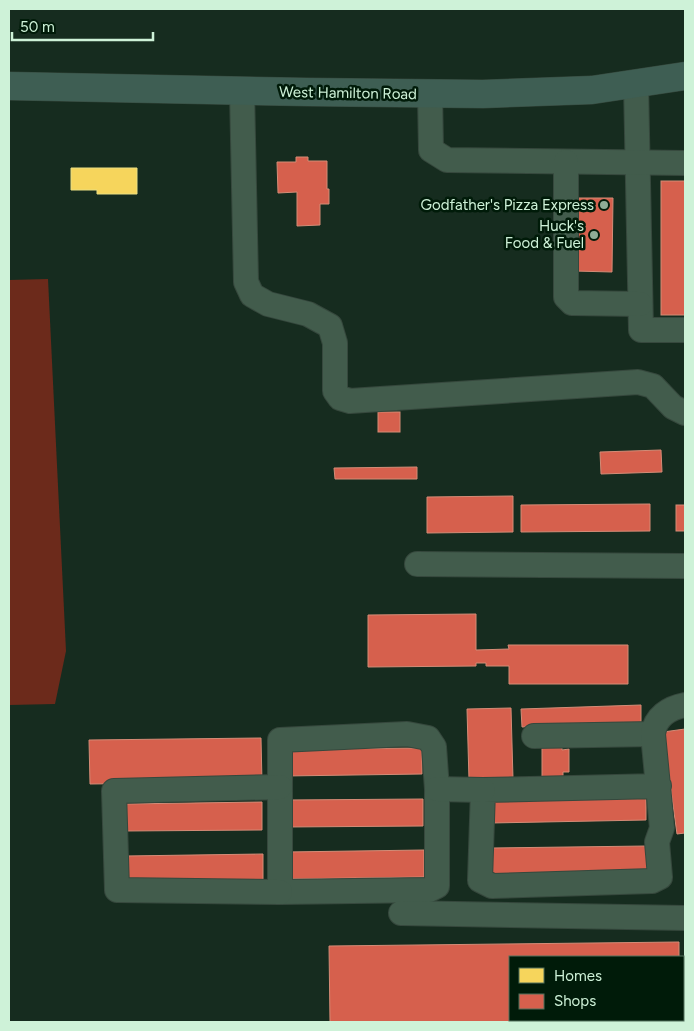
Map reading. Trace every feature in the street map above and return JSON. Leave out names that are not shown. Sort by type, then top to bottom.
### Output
[{"type":"main road","name":"West Hamilton Road","points":[[9,86],[430,94],[564,91],[636,84],[685,76]]},
{"type":"lane","points":[[636,84],[641,330],[685,330]]},
{"type":"lane","points":[[242,91],[246,282],[252,295],[268,304],[308,314],[330,326],[335,343],[335,391],[340,398],[350,401],[638,382],[653,386],[674,407],[685,413]]},
{"type":"lane","points":[[430,94],[431,150],[447,160],[685,164]]},
{"type":"lane","points":[[566,162],[566,297],[572,303],[640,304]]},
{"type":"lane","points":[[417,564],[685,566]]},
{"type":"lane","points":[[483,790],[480,880],[492,886],[652,881],[660,877],[656,842],[662,828],[653,734],[654,726],[662,715],[676,707],[685,705]]},
{"type":"lane","points":[[280,787],[114,791],[117,890],[280,892],[428,890],[437,886],[437,789],[434,747],[428,738],[407,734],[280,740],[280,787],[280,892]]},
{"type":"lane","points":[[534,736],[653,734]]},
{"type":"lane","points":[[437,789],[483,790],[659,786]]},
{"type":"lane","points":[[401,913],[685,918]]},
{"type":"shaded area","points":[[48,279],[66,651],[55,704],[9,705],[9,280]]},
{"type":"building: Homes","points":[[71,168],[137,168],[137,194],[97,194],[97,190],[71,190]]},
{"type":"building: Shops","points":[[296,157],[308,157],[308,161],[327,161],[329,204],[320,204],[320,225],[297,226],[297,192],[278,193],[277,162],[296,162]]},
{"type":"building: Shops","points":[[661,181],[685,181],[685,315],[661,315]]},
{"type":"building: Shops","name":"Huck's Food & Fuel","points":[[575,198],[613,198],[612,272],[574,271]]},
{"type":"building: Shops","points":[[378,412],[400,412],[400,432],[378,432]]},
{"type":"building: Shops","points":[[661,450],[662,472],[601,474],[600,452]]},
{"type":"building: Shops","points":[[417,467],[417,479],[335,479],[334,468]]},
{"type":"building: Shops","points":[[513,496],[513,532],[427,533],[427,497]]},
{"type":"building: Shops","points":[[650,504],[650,531],[521,532],[521,505]]},
{"type":"building: Shops","points":[[676,505],[685,505],[685,531],[676,531]]},
{"type":"building: Shops","points":[[476,614],[476,650],[509,649],[508,645],[628,645],[628,684],[509,684],[509,666],[486,666],[486,663],[476,663],[476,666],[368,667],[368,615]]},
{"type":"building: Shops","points":[[641,705],[641,723],[522,727],[521,709]]},
{"type":"building: Shops","points":[[511,708],[513,779],[469,780],[467,709]]},
{"type":"building: Shops","points":[[685,729],[685,833],[677,834],[663,732]]},
{"type":"building: Shops","points":[[261,738],[262,782],[90,784],[89,740]]},
{"type":"building: Shops","points":[[562,747],[562,750],[569,749],[569,772],[563,772],[563,779],[542,780],[542,748]]},
{"type":"building: Shops","points":[[422,748],[422,774],[285,776],[285,749]]},
{"type":"building: Shops","points":[[646,795],[646,820],[491,823],[491,797]]},
{"type":"building: Shops","points":[[423,799],[423,826],[286,827],[286,800]]},
{"type":"building: Shops","points":[[262,802],[262,830],[125,831],[124,804]]},
{"type":"building: Shops","points":[[646,846],[647,872],[492,875],[492,848]]},
{"type":"building: Shops","points":[[424,850],[424,877],[287,879],[286,852]]},
{"type":"building: Shops","points":[[263,854],[263,881],[126,883],[125,856]]},
{"type":"building: Shops","points":[[679,942],[679,956],[509,956],[509,1021],[684,1021],[684,1019],[685,1022],[330,1022],[329,946]]},
{"type":"place","name":"Godfather's Pizza Express","points":[[604,205]]},
{"type":"place","name":"Huck's Food & Fuel","points":[[594,235]]}]
